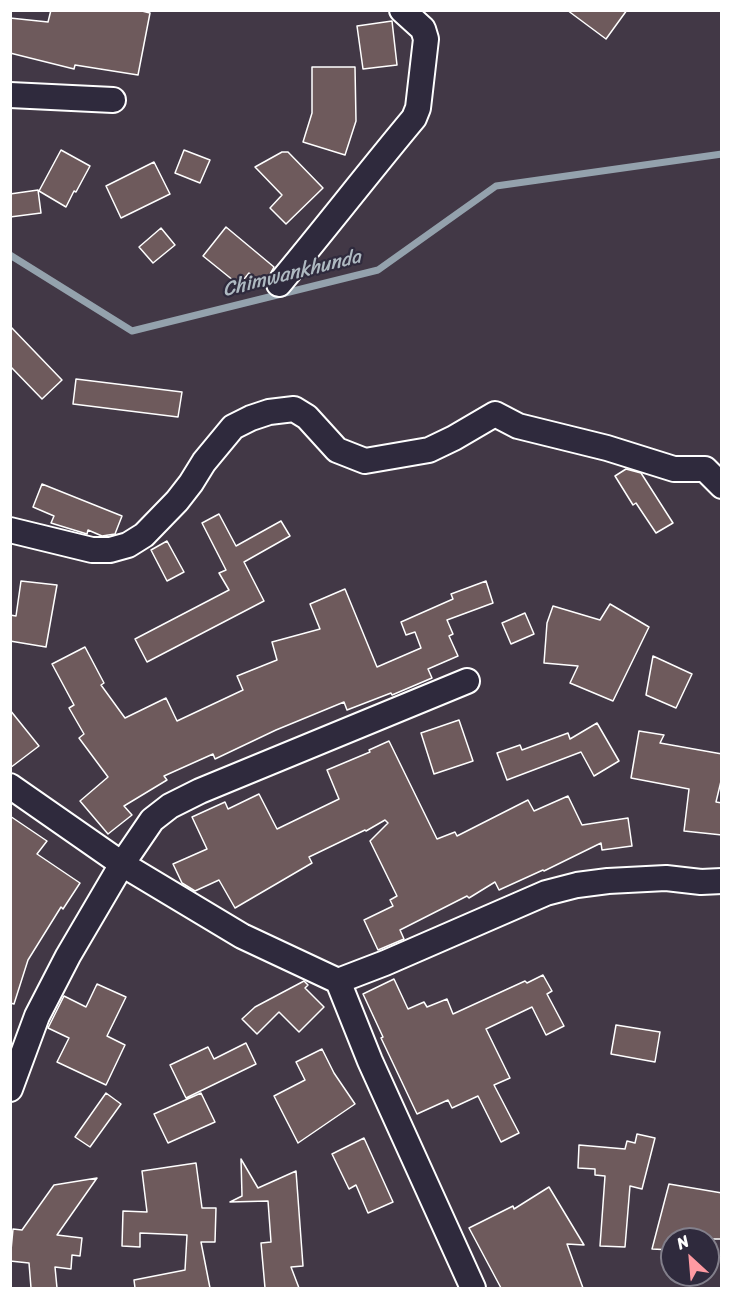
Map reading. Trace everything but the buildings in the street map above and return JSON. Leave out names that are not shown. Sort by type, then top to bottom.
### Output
[{"type":"street","points":[[279,284],[414,118],[418,108],[426,39],[423,29],[402,10]]},
{"type":"street","points":[[10,95],[113,100]]},
{"type":"street","points":[[10,530],[92,550],[110,550],[128,545],[144,535],[177,501],[204,462],[233,428],[251,418],[269,412],[294,409],[308,417],[338,450],[365,461],[429,450],[495,414],[518,426],[607,448],[674,469],[705,469],[722,486]]},
{"type":"street","points":[[10,1089],[37,1016],[68,956],[122,864],[152,820],[170,806],[200,791],[467,681]]},
{"type":"street","points":[[10,786],[122,864],[242,936],[338,981],[369,1062],[473,1288]]},
{"type":"street","points":[[338,981],[546,893],[577,885],[608,881],[666,878],[701,882],[722,881]]},
{"type":"waterway","name":"Chimwankhunda","points":[[10,255],[132,331],[378,270],[496,186],[722,154]]}]
